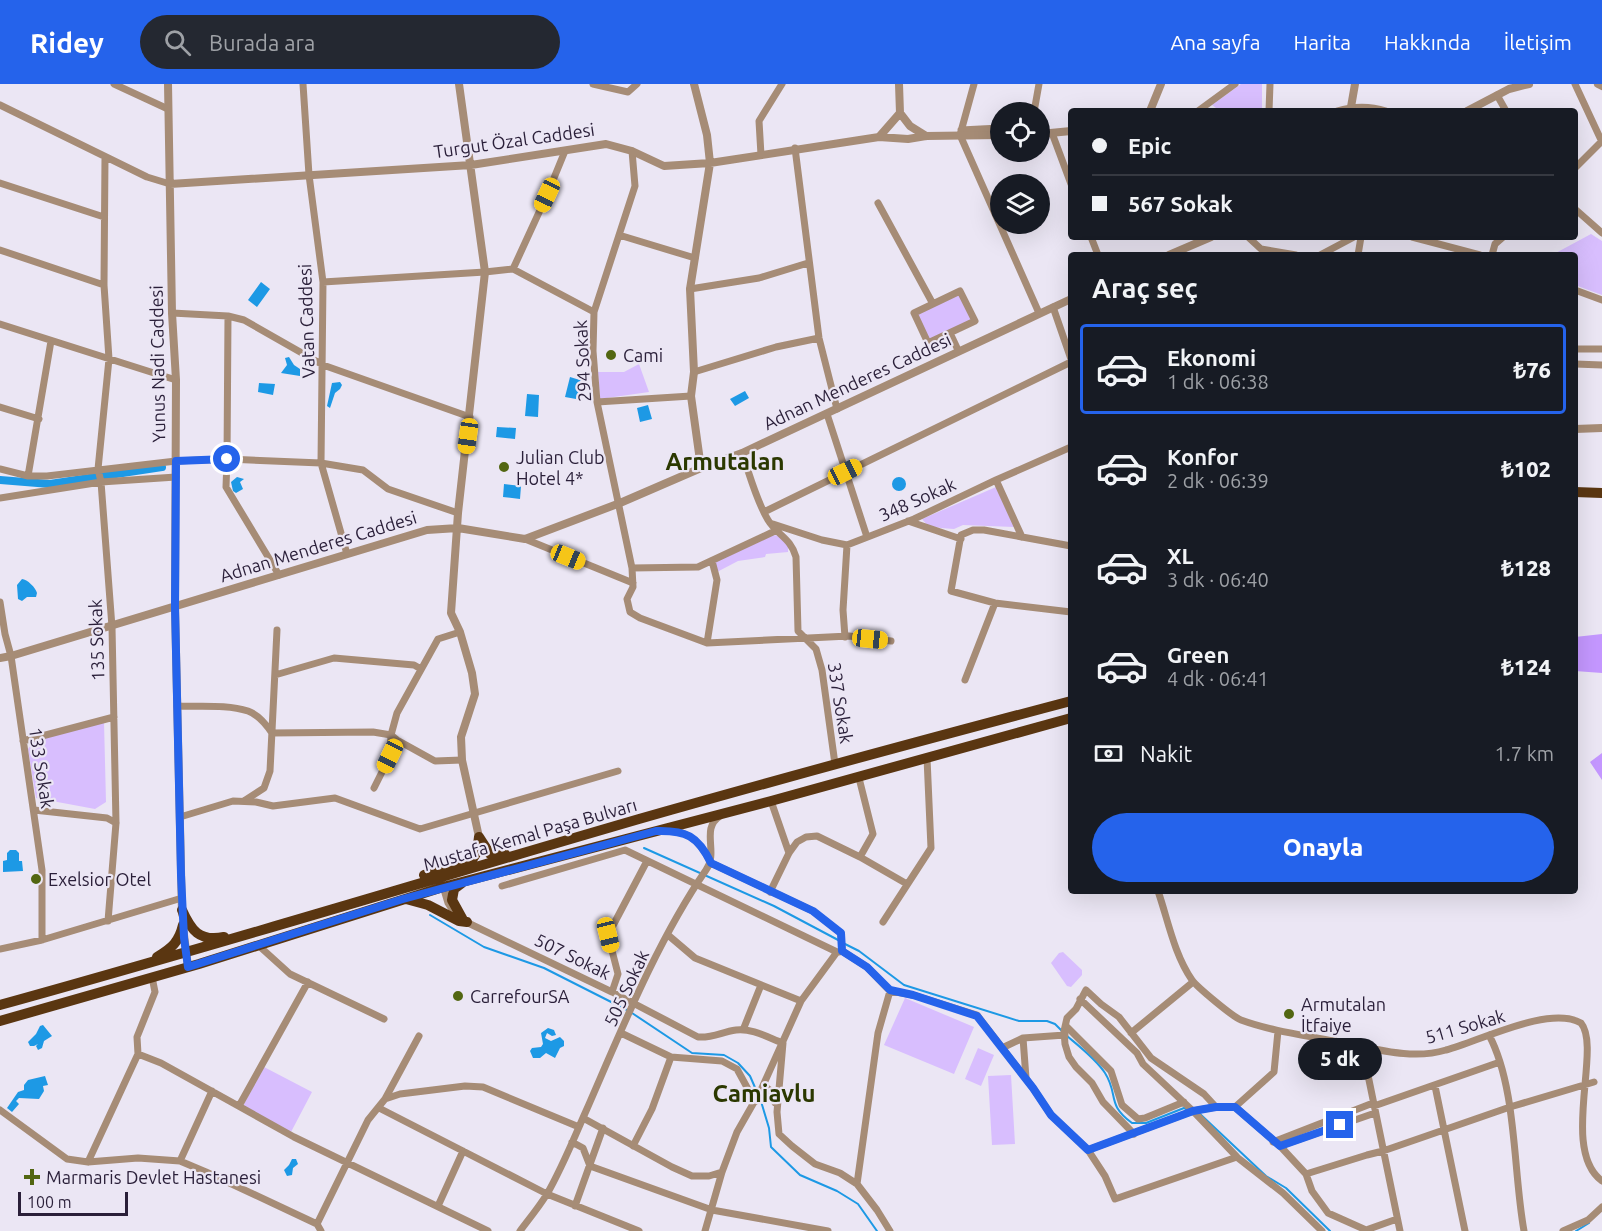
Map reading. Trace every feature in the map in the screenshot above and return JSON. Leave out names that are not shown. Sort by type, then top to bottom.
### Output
[{"type":"highway","points":[[1578,492],[1602,494]]},
{"type":"highway","name":"Mustafa Kemal Paşa Bulvarı","points":[[0,1021],[188,967],[403,899],[442,882],[586,835],[835,764],[1068,702]]},
{"type":"highway","name":"Mustafa Kemal Paşa Bulvarı","points":[[0,1005],[186,953],[381,894],[442,882],[466,881],[859,778],[1068,719]]},
{"type":"highway","points":[[479,837],[490,854],[497,856],[586,835]]},
{"type":"highway","points":[[381,894],[426,874],[472,860],[477,852],[479,837]]},
{"type":"highway","points":[[465,921],[452,900],[454,889],[466,881]]},
{"type":"highway","points":[[403,899],[428,905],[459,921],[465,921]]},
{"type":"highway","points":[[182,910],[195,933],[206,937],[218,938],[260,930]]},
{"type":"highway","points":[[125,970],[172,949],[180,939],[183,925]]},
{"type":"street","points":[[114,84],[168,109]]},
{"type":"street","name":"Yunus Nadi Caddesi","points":[[168,84],[172,313],[176,380],[177,706],[182,910],[188,967]]},
{"type":"street","name":"Vatan Caddesi","points":[[303,84],[309,175],[323,282],[321,463],[347,554]]},
{"type":"street","points":[[459,84],[485,272],[458,513],[451,613],[460,632],[472,673],[475,694],[461,737],[462,760],[479,837]]},
{"type":"street","points":[[593,84],[628,92],[637,84]]},
{"type":"street","points":[[694,84],[707,135],[710,163],[690,289],[694,372],[691,396],[701,468]]},
{"type":"street","points":[[760,155],[759,121],[782,84]]},
{"type":"street","points":[[899,84],[900,113],[910,126],[926,136]]},
{"type":"street","points":[[975,84],[960,132],[1039,313]]},
{"type":"street","points":[[1036,102],[1039,84]]},
{"type":"street","points":[[1151,108],[1161,84]]},
{"type":"street","points":[[1202,108],[1235,84]]},
{"type":"street","points":[[1269,108],[1270,84]]},
{"type":"street","points":[[1352,108],[1355,84]]},
{"type":"street","points":[[1473,108],[1509,89],[1529,84]]},
{"type":"street","points":[[1575,84],[1602,142],[1578,165]]},
{"type":"street","points":[[1598,84],[1602,86]]},
{"type":"street","points":[[1497,95],[1504,108]]},
{"type":"street","points":[[0,105],[147,177],[170,184]]},
{"type":"street","points":[[879,136],[900,113]]},
{"type":"street","points":[[960,132],[990,129]]},
{"type":"street","points":[[1068,131],[1052,133],[1068,176]]},
{"type":"street","name":"Turgut Özal Caddesi","points":[[170,184],[471,165],[606,144],[632,151],[664,166],[710,163],[879,136],[908,139],[960,132],[990,134]]},
{"type":"street","points":[[795,148],[819,338],[837,409]]},
{"type":"street","points":[[513,268],[565,151]]},
{"type":"street","name":"294 Sokak","points":[[632,151],[635,186],[594,312],[593,351],[597,402],[632,568],[633,583],[627,599],[630,612],[640,618],[707,643]]},
{"type":"street","name":"135 Sokak","points":[[105,157],[104,285],[109,359],[100,476],[112,627],[116,809],[108,921]]},
{"type":"street","points":[[0,183],[104,217]]},
{"type":"street","points":[[878,203],[933,304]]},
{"type":"street","points":[[1578,212],[1602,233]]},
{"type":"street","points":[[619,235],[695,258]]},
{"type":"street","points":[[1186,248],[1187,240]]},
{"type":"street","points":[[1176,252],[1203,240]]},
{"type":"street","points":[[1251,240],[1261,249],[1280,252]]},
{"type":"street","points":[[1326,252],[1348,240]]},
{"type":"street","points":[[1423,240],[1469,252]]},
{"type":"street","points":[[0,250],[104,285]]},
{"type":"street","points":[[690,289],[759,278],[808,263]]},
{"type":"street","points":[[323,282],[485,272],[513,268],[594,312]]},
{"type":"street","points":[[960,291],[975,321],[950,333],[928,343],[914,313],[960,291]]},
{"type":"street","points":[[1578,291],[1602,300]]},
{"type":"street","name":"Adnan Menderes Caddesi","points":[[0,658],[112,627],[427,530],[458,528],[525,539],[742,453],[1068,300]]},
{"type":"street","points":[[1053,307],[1068,352]]},
{"type":"street","points":[[172,313],[228,316],[244,320],[323,365],[470,417]]},
{"type":"street","points":[[228,316],[225,487],[279,575]]},
{"type":"street","points":[[0,324],[176,380]]},
{"type":"street","points":[[950,333],[958,350]]},
{"type":"street","points":[[694,372],[776,347],[819,338]]},
{"type":"street","points":[[28,476],[51,341]]},
{"type":"street","points":[[1578,349],[1602,349]]},
{"type":"street","points":[[764,512],[1068,362]]},
{"type":"street","points":[[1578,364],[1602,365]]},
{"type":"street","points":[[597,402],[691,396]]},
{"type":"street","points":[[0,407],[39,419]]},
{"type":"street","points":[[827,414],[867,537]]},
{"type":"street","points":[[1578,429],[1602,428]]},
{"type":"street","name":"348 Sokak","points":[[847,545],[908,521],[1068,448]]},
{"type":"street","name":"337 Sokak","points":[[742,453],[770,523],[793,546],[798,630],[816,649],[822,670],[835,764]]},
{"type":"street","points":[[0,498],[176,461],[227,459],[321,463],[363,470],[388,489],[458,513]]},
{"type":"street","points":[[0,469],[28,476],[176,477]]},
{"type":"street","points":[[996,480],[1022,537]]},
{"type":"street","points":[[908,521],[960,539]]},
{"type":"street","points":[[770,523],[822,540],[847,545],[843,610],[845,637]]},
{"type":"street","points":[[632,568],[698,567],[777,530]]},
{"type":"street","points":[[1068,545],[973,530],[961,535],[951,591],[995,603],[1068,612]]},
{"type":"street","points":[[525,539],[633,583]]},
{"type":"street","points":[[712,561],[717,580],[707,643],[845,637],[891,641]]},
{"type":"street","name":"133 Sokak","points":[[0,602],[4,634],[11,656],[42,870],[42,940]]},
{"type":"street","points":[[966,680],[995,603]]},
{"type":"street","points":[[244,801],[264,788],[270,771],[278,630]]},
{"type":"street","points":[[374,788],[390,756],[391,735],[397,713],[421,669],[438,639],[460,632]]},
{"type":"street","points":[[275,675],[334,658],[414,665],[421,669]]},
{"type":"street","points":[[177,706],[234,708],[250,711],[263,720],[272,733]]},
{"type":"street","points":[[22,741],[114,717]]},
{"type":"street","points":[[272,733],[373,732],[391,735],[435,761],[462,760]]},
{"type":"street","points":[[883,922],[931,848],[927,758]]},
{"type":"street","points":[[180,817],[233,801],[256,802],[273,806],[334,798],[420,828],[618,771]]},
{"type":"street","points":[[859,778],[873,834],[860,857]]},
{"type":"street","points":[[771,801],[789,853]]},
{"type":"street","points":[[34,810],[107,818],[116,823]]},
{"type":"street","points":[[711,863],[709,831],[715,820],[725,813]]},
{"type":"street","points":[[656,831],[674,831],[689,835],[706,853],[711,863],[813,911],[841,933],[839,952],[801,1001],[761,1090],[736,1132],[705,1231]]},
{"type":"street","points":[[770,892],[789,853],[797,842],[806,837],[817,836],[907,884]]},
{"type":"street","points":[[502,886],[625,850],[839,952],[867,967],[890,990],[977,1016],[1051,1115],[1088,1150],[1105,1176],[1115,1199],[1237,1157]]},
{"type":"street","points":[[612,992],[618,974],[608,935],[647,861]]},
{"type":"street","name":"505 Sokak","points":[[520,1231],[547,1194],[668,935],[711,863]]},
{"type":"street","name":"507 Sokak","points":[[442,882],[448,903],[454,912],[465,921],[698,1036],[712,1038],[734,1030],[743,1030]]},
{"type":"street","name":"511 Sokak","points":[[1159,894],[1181,959],[1193,982],[1239,1019],[1278,1030],[1388,1052],[1420,1054],[1445,1051],[1535,1020],[1563,1018],[1582,1024],[1595,1039],[1595,1047]]},
{"type":"street","points":[[0,949],[42,940],[182,898]]},
{"type":"street","points":[[668,935],[695,958],[801,1001]]},
{"type":"street","points":[[258,945],[290,974],[384,1019]]},
{"type":"street","points":[[88,1162],[138,1054],[137,1037],[156,992],[152,977]]},
{"type":"street","points":[[239,1106],[308,982]]},
{"type":"street","points":[[1131,1033],[1193,982]]},
{"type":"street","points":[[761,985],[743,1030],[783,1043]]},
{"type":"street","points":[[857,1184],[878,1033],[890,990]]},
{"type":"street","points":[[1134,1134],[1103,1102],[1092,1083],[1076,1067],[1067,1050],[1065,1035],[1067,1018],[1076,1009],[1086,990],[1119,1017],[1151,1058],[1204,1094],[1216,1107]]},
{"type":"street","points":[[1080,999],[1137,1053],[1143,1064],[1184,1102],[1237,1157],[1283,1193],[1322,1231]]},
{"type":"street","points":[[1066,1026],[1111,1071],[1122,1105],[1138,1119],[1184,1102]]},
{"type":"street","points":[[1088,1150],[1193,1111],[1216,1107],[1235,1107],[1274,1072],[1278,1030]]},
{"type":"street","points":[[621,1032],[672,1057],[722,1061],[737,1069],[755,1102]]},
{"type":"street","points":[[1002,1048],[1023,1038],[1065,1035]]},
{"type":"street","points":[[1489,1035],[1497,1050],[1510,1107],[1519,1206],[1524,1231]]},
{"type":"street","points":[[0,1110],[67,1159],[88,1162],[138,1158],[180,1161],[319,1228],[346,1162],[369,1120],[386,1099],[419,1036]]},
{"type":"street","points":[[1023,1038],[1026,1079]]},
{"type":"street","points":[[783,1043],[777,1112],[779,1134],[816,1164],[840,1173],[857,1184],[890,1231]]},
{"type":"street","points":[[1362,1046],[1400,1231]]},
{"type":"street","points":[[138,1054],[161,1063],[346,1162],[488,1231]]},
{"type":"street","points":[[633,1146],[652,1109],[672,1057]]},
{"type":"street","points":[[1276,1144],[1500,1062]]},
{"type":"street","points":[[1596,1073],[1587,1143],[1590,1164],[1602,1181]]},
{"type":"street","points":[[1306,1173],[1383,1151],[1510,1107],[1594,1082]]},
{"type":"street","points":[[386,1099],[421,1090],[465,1086],[483,1087],[579,1127]]},
{"type":"street","points":[[1435,1086],[1464,1231]]},
{"type":"street","points":[[761,1090],[767,1088],[771,1091],[777,1112]]},
{"type":"street","points":[[180,1161],[212,1091]]},
{"type":"street","points":[[1235,1107],[1306,1173],[1312,1191],[1328,1213],[1365,1230],[1397,1219]]},
{"type":"street","points":[[379,1108],[547,1194],[639,1231]]},
{"type":"street","points":[[583,1118],[692,1176],[709,1176],[722,1172]]},
{"type":"street","points":[[575,1206],[603,1128]]},
{"type":"street","points":[[572,1142],[583,1148],[590,1166],[712,1210],[822,1231]]},
{"type":"street","points":[[438,1206],[463,1151]]},
{"type":"street","points":[[1563,1231],[1588,1220],[1602,1207]]},
{"type":"shaded area","points":[[1241,84],[1262,84],[1262,108],[1216,108],[1212,105]]},
{"type":"shaded area","points":[[1591,234],[1602,241],[1602,295],[1578,286],[1578,252],[1558,252]]},
{"type":"shaded area","points":[[959,292],[972,320],[929,341],[915,314]]},
{"type":"shaded area","points":[[639,364],[649,392],[600,399],[598,372],[624,372]]},
{"type":"shaded area","points":[[996,487],[1014,527],[963,525],[954,529],[941,528],[928,526],[922,519]]},
{"type":"shaded area","points":[[772,535],[782,536],[788,545],[788,552],[766,554],[765,557],[738,561],[717,572],[714,561]]},
{"type":"shaded area","points":[[1602,634],[1602,673],[1578,671],[1578,637]]},
{"type":"shaded area","points":[[104,722],[106,802],[95,809],[36,798],[28,749],[36,738]]},
{"type":"shaded area","points":[[1602,753],[1602,780],[1590,762]]},
{"type":"shaded area","points":[[1063,952],[1082,970],[1082,975],[1071,987],[1067,986],[1051,963],[1059,953]]},
{"type":"shaded area","points":[[905,998],[974,1027],[954,1074],[884,1045]]},
{"type":"shaded area","points":[[978,1048],[994,1055],[981,1086],[965,1079]]},
{"type":"shaded area","points":[[264,1067],[312,1092],[291,1132],[243,1106]]},
{"type":"shaded area","points":[[1011,1075],[1015,1144],[992,1145],[988,1076]]},
{"type":"water","points":[[261,282],[270,289],[257,307],[248,300]]},
{"type":"water","points":[[289,357],[300,369],[300,376],[281,373],[287,365],[285,358]]},
{"type":"water","points":[[570,377],[583,381],[576,399],[565,397]]},
{"type":"water","points":[[340,382],[342,385],[335,393],[330,408],[327,406],[332,383]]},
{"type":"water","points":[[259,383],[275,384],[273,395],[258,392]]},
{"type":"water","points":[[745,391],[749,398],[735,406],[730,399]]},
{"type":"water","points":[[527,394],[539,395],[538,417],[525,416]]},
{"type":"water","points":[[648,405],[652,419],[640,422],[637,408]]},
{"type":"water","points":[[497,427],[516,428],[515,439],[496,437]]},
{"type":"water","points":[[237,477],[244,479],[240,482],[243,489],[236,493],[233,491],[231,482]]},
{"type":"water","points":[[896,477],[902,477],[906,484],[902,491],[896,491],[892,487],[892,481]]},
{"type":"water","points":[[504,484],[521,486],[520,499],[503,497]]},
{"type":"water","points":[[22,579],[33,586],[37,593],[36,597],[27,597],[22,601],[18,599],[17,585]]},
{"type":"water","points":[[10,850],[16,850],[19,853],[23,871],[3,872],[3,861],[7,860],[7,853]]},
{"type":"water","points":[[43,1025],[52,1036],[44,1041],[42,1048],[38,1050],[36,1046],[38,1044],[30,1046],[28,1042]]},
{"type":"water","points":[[548,1028],[554,1030],[556,1035],[552,1036],[547,1033],[545,1038],[551,1041],[560,1037],[564,1041],[564,1046],[560,1048],[555,1058],[546,1053],[540,1058],[533,1058],[530,1051],[532,1048],[541,1047],[543,1044],[541,1033]]},
{"type":"water","points":[[45,1076],[48,1085],[43,1086],[44,1091],[39,1099],[19,1098],[16,1101],[19,1104],[12,1112],[7,1108],[18,1092],[24,1090],[24,1085],[28,1080]]},
{"type":"water","points":[[292,1159],[296,1159],[298,1164],[293,1168],[292,1175],[287,1176],[284,1170]]},
{"type":"waterway","points":[[0,480],[50,484],[162,467]]},
{"type":"waterway","points":[[644,848],[774,906],[840,941]]},
{"type":"waterway","points":[[430,915],[484,947],[544,968],[627,1010]]},
{"type":"waterway","points":[[845,944],[859,951],[904,985],[1019,1021],[1047,1021],[1055,1024],[1063,1032]]},
{"type":"waterway","points":[[632,1013],[692,1053],[724,1055],[738,1063],[750,1076],[757,1092]]},
{"type":"waterway","points":[[1067,1036],[1088,1053],[1105,1073],[1116,1105],[1132,1123],[1146,1123],[1184,1108],[1188,1110]]},
{"type":"waterway","points":[[760,1098],[769,1128],[771,1147],[800,1175],[837,1191],[858,1204],[877,1231]]},
{"type":"waterway","points":[[1199,1113],[1266,1176],[1286,1188],[1330,1231]]},
{"type":"waterway","points":[[1576,1231],[1589,1223]]},
{"type":"place","name":"Cami","points":[[611,355]]},
{"type":"place","name":"Julian Club Hotel 4*","points":[[504,467]]},
{"type":"place","name":"Exelsior Otel","points":[[36,879]]},
{"type":"place","name":"CarrefourSA","points":[[458,996]]},
{"type":"place","name":"Armutalan İtfaiye","points":[[1289,1014]]},
{"type":"place","name":"Marmaris Devlet Hastanesi","points":[[32,1177]]},
{"type":"district","name":"Armutalan","points":[[725,461]]},
{"type":"district","name":"Camiavlu","points":[[764,1093]]},
{"type":"route","points":[[227,459],[176,461],[175,607],[181,875],[188,967],[443,887],[656,831],[674,831],[695,839],[711,863],[723,870],[813,911],[841,933],[842,951],[867,967],[890,990],[937,1002],[977,1016],[1051,1115],[1088,1150],[1193,1111],[1216,1107],[1235,1107],[1280,1146],[1340,1125]]}]
